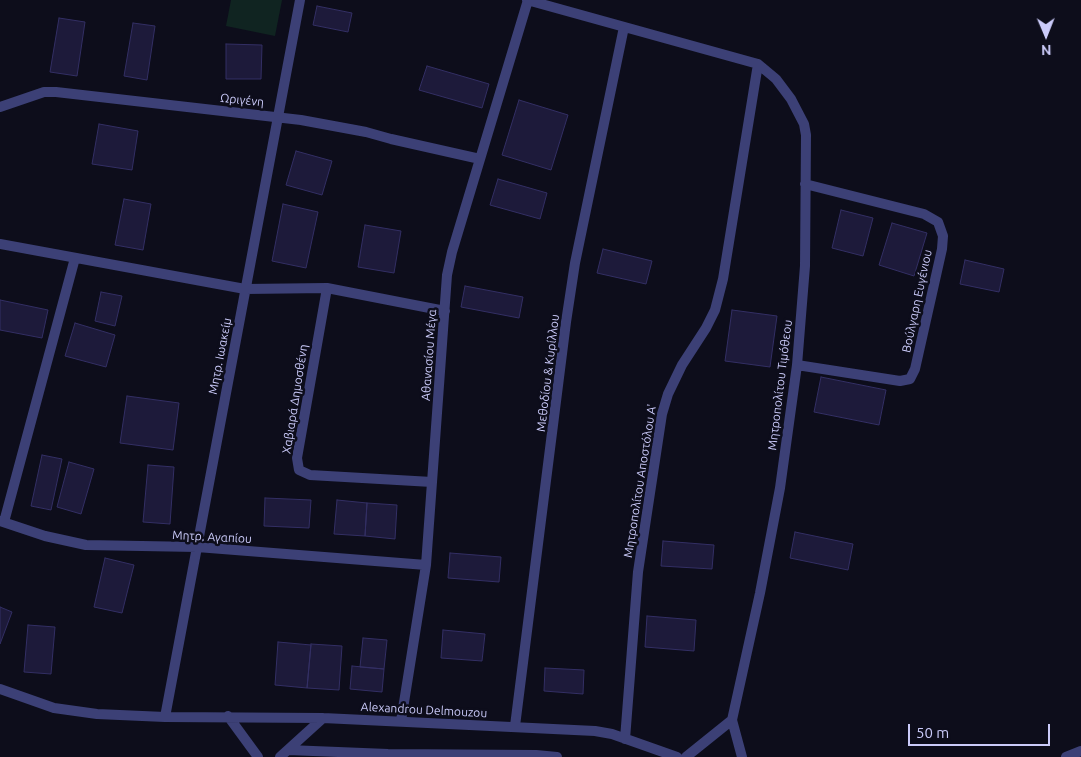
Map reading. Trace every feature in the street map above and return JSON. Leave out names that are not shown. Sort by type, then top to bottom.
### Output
[{"type":"street","name":"Μητρ. Ιωακείμ","points":[[165,717],[300,0]]},
{"type":"street","points":[[528,0],[758,64]]},
{"type":"street","name":"Αθανασίου Μέγα","points":[[401,721],[426,565],[447,275],[452,252],[528,0]]},
{"type":"street","name":"Μεθοδίου & Κυρίλλου","points":[[516,726],[575,263],[624,27]]},
{"type":"street","name":"Μητροπολίτου Τιμόθεου","points":[[732,720],[760,593],[778,498],[797,365],[805,266],[806,135],[804,124],[791,99],[776,79],[758,64]]},
{"type":"street","name":"Μητροπολίτου Αποστόλου Α'","points":[[625,739],[638,572],[662,414],[668,394],[682,365],[716,310],[723,279],[758,64]]},
{"type":"street","name":"Ωριγένη","points":[[0,107],[44,92],[56,92],[278,117],[366,132],[480,159]]},
{"type":"street","name":"Βούλγαρη Ευγένιου","points":[[797,365],[900,381],[910,379],[917,360],[942,249],[943,236],[938,222],[924,214],[805,184]]},
{"type":"street","points":[[0,244],[245,290],[327,288],[445,311]]},
{"type":"street","points":[[2,521],[75,258]]},
{"type":"street","name":"Χαβιαρά Δημοσθένη","points":[[327,288],[297,458],[299,470],[310,475],[432,482]]},
{"type":"street","name":"Μητρ. Αγαπίου","points":[[2,521],[45,536],[86,545],[197,547],[426,565]]},
{"type":"street","name":"Alexandrou Delmouzou","points":[[0,690],[54,708],[75,712],[165,717],[323,718],[596,731],[677,757]]},
{"type":"street","points":[[228,716],[258,757]]},
{"type":"street","points":[[280,757],[323,718]]},
{"type":"street","points":[[686,757],[732,720],[742,757]]},
{"type":"street","points":[[288,750],[388,755],[558,757]]},
{"type":"street","points":[[1066,757],[1081,751]]},
{"type":"green space","points":[[231,0],[282,0],[275,36],[226,26]]},
{"type":"building","points":[[317,6],[352,13],[348,32],[313,25]]},
{"type":"building","points":[[59,18],[85,22],[77,76],[50,72]]},
{"type":"building","points":[[133,23],[155,26],[147,80],[124,76]]},
{"type":"building","points":[[226,44],[262,45],[261,79],[226,79]]},
{"type":"building","points":[[427,66],[489,84],[482,108],[419,90]]},
{"type":"building","points":[[519,100],[568,115],[551,170],[502,155]]},
{"type":"building","points":[[99,124],[138,131],[132,170],[92,164]]},
{"type":"building","points":[[296,151],[332,161],[322,195],[286,185]]},
{"type":"building","points":[[498,179],[547,193],[540,219],[490,205]]},
{"type":"building","points":[[124,199],[151,204],[143,250],[115,245]]},
{"type":"building","points":[[283,204],[318,212],[306,268],[272,261]]},
{"type":"building","points":[[841,210],[873,218],[863,256],[832,248]]},
{"type":"building","points":[[892,223],[927,233],[914,276],[879,265]]},
{"type":"building","points":[[365,225],[401,231],[394,273],[358,267]]},
{"type":"building","points":[[603,249],[652,261],[646,284],[597,273]]},
{"type":"building","points":[[965,260],[1004,269],[999,292],[960,284]]},
{"type":"building","points":[[465,286],[523,297],[519,318],[461,307]]},
{"type":"building","points":[[101,292],[122,296],[115,326],[95,321]]},
{"type":"building","points":[[0,300],[48,310],[42,338],[0,330]]},
{"type":"building","points":[[732,310],[777,316],[770,367],[725,361]]},
{"type":"building","points":[[75,323],[115,335],[106,367],[65,356]]},
{"type":"building","points":[[821,377],[886,390],[879,425],[814,412]]},
{"type":"building","points":[[127,396],[179,403],[173,450],[120,443]]},
{"type":"building","points":[[42,455],[62,459],[51,510],[31,506]]},
{"type":"building","points":[[69,462],[94,469],[81,514],[57,507]]},
{"type":"building","points":[[148,465],[174,467],[170,524],[143,522]]},
{"type":"building","points":[[265,498],[311,500],[309,528],[264,526]]},
{"type":"building","points":[[337,500],[367,503],[365,536],[334,534]]},
{"type":"building","points":[[367,503],[397,505],[395,539],[365,536]]},
{"type":"building","points":[[795,532],[853,544],[848,570],[790,558]]},
{"type":"building","points":[[663,541],[714,545],[712,569],[661,566]]},
{"type":"building","points":[[450,553],[501,557],[499,582],[448,578]]},
{"type":"building","points":[[105,558],[134,565],[122,613],[94,607]]},
{"type":"building","points":[[0,607],[12,612],[0,644]]},
{"type":"building","points":[[647,616],[696,620],[694,651],[645,647]]},
{"type":"building","points":[[28,625],[55,627],[51,674],[24,672]]},
{"type":"building","points":[[443,630],[485,634],[482,661],[441,658]]},
{"type":"building","points":[[363,638],[387,640],[384,669],[360,667]]},
{"type":"building","points":[[278,642],[311,645],[307,688],[275,685]]},
{"type":"building","points":[[311,644],[342,646],[339,690],[307,688]]},
{"type":"building","points":[[352,666],[384,669],[382,692],[350,689]]},
{"type":"building","points":[[545,668],[584,670],[583,694],[544,691]]}]
